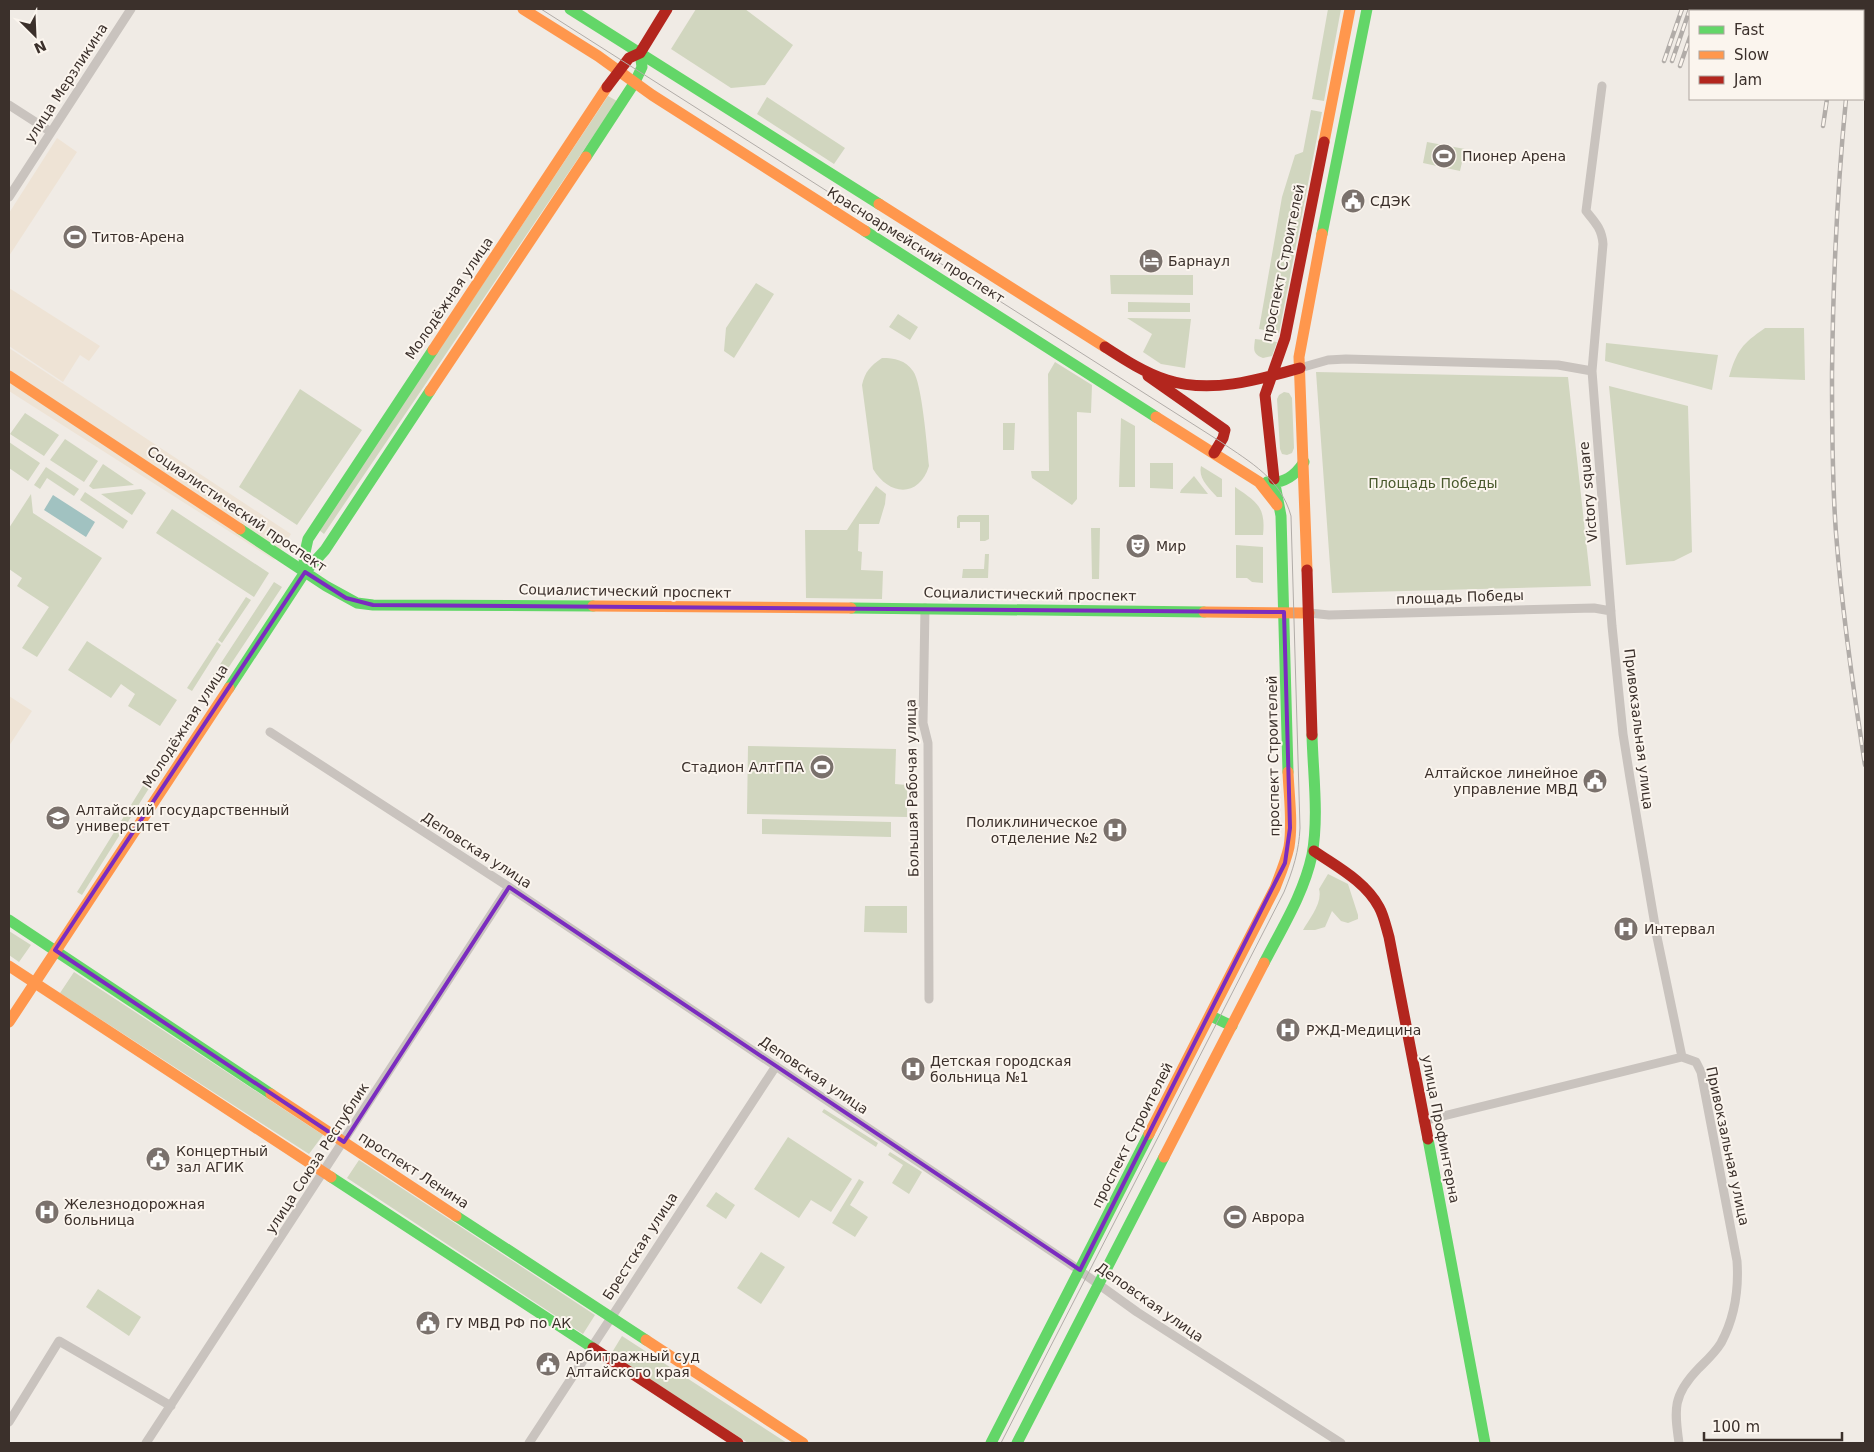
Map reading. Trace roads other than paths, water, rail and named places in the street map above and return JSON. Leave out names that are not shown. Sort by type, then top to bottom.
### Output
[{"type":"main road","name":"Красноармейский проспект","points":[[522,9],[1259,482],[1270,494],[1282,516]]},
{"type":"main road","name":"Красноармейский проспект","points":[[570,9],[1125,360],[1151,374],[1175,382],[1218,385],[1245,382],[1300,368]]},
{"type":"main road","name":"Молодёжная улица","points":[[305,572],[304,557],[308,539],[618,70],[628,58],[640,53],[667,9]]},
{"type":"main road","name":"проспект Строителей","points":[[991,1443],[1211,1016],[1275,888],[1290,846],[1282,516],[1275,484],[1265,394],[1285,338],[1350,9]]},
{"type":"main road","points":[[1017,1443],[1297,899],[1305,881],[1314,851],[1315,827],[1309,612],[1300,368],[1301,340],[1367,9]]},
{"type":"main road","name":"Молодёжная улица","points":[[9,1022],[305,572],[325,550],[635,82],[642,67],[640,53]]},
{"type":"main road","points":[[1125,360],[1225,430],[1225,434],[1214,453]]},
{"type":"main road","name":"Социалистический проспект","points":[[9,376],[305,572],[357,603],[373,605],[1309,612]]},
{"type":"main road","points":[[1246,474],[1275,484],[1290,478],[1299,471],[1304,462]]},
{"type":"main road","name":"улица Профинтерна","points":[[1314,851],[1363,886],[1378,906],[1384,918],[1462,1311],[1485,1443]]},
{"type":"main road","name":"проспект Ленина","points":[[9,920],[803,1443]]},
{"type":"main road","points":[[9,966],[738,1443]]},
{"type":"main road","points":[[1211,1016],[1232,1026]]},
{"type":"street","name":"улица Мерзликина","points":[[9,197],[131,9]]},
{"type":"street","points":[[1300,368],[1328,360],[1346,359],[1558,365],[1592,371],[1603,244],[1602,233],[1598,224],[1586,211],[1602,86]]},
{"type":"street","points":[[9,105],[51,132]]},
{"type":"street","name":"Victory square","points":[[1592,371],[1611,611]]},
{"type":"street","name":"Большая Рабочая улица","points":[[926,608],[923,723],[928,743],[929,998]]},
{"type":"street","name":"площадь Победы","points":[[1309,612],[1329,615],[1594,608],[1611,611]]},
{"type":"street","name":"Привокзальная улица","points":[[1611,611],[1623,734],[1657,938],[1682,1056],[1696,1062],[1702,1072],[1737,1261],[1738,1280],[1733,1315],[1720,1344],[1681,1391],[1675,1417],[1679,1443]]},
{"type":"street","name":"Деповская улица","points":[[270,732],[509,887],[1080,1270],[1137,1312],[1341,1443]]},
{"type":"street","name":"улица Союза Республик","points":[[146,1443],[172,1406],[509,887]]},
{"type":"street","points":[[1423,1122],[1682,1056]]},
{"type":"street","name":"Брестская улица","points":[[529,1443],[776,1066]]},
{"type":"street","points":[[9,1422],[59,1341],[172,1406]]},
{"type":"water","points":[[53,495],[95,522],[86,537],[44,510]]},
{"type":"tram line","points":[[541,9],[1221,442],[1253,464],[1272,482],[1280,492],[1291,516],[1300,828],[1293,868],[1284,892],[1001,1443]]},
{"type":"railway","points":[[1664,61],[1682,9]]},
{"type":"railway","points":[[1672,61],[1689,12]]},
{"type":"railway","points":[[1680,66],[1689,40]]},
{"type":"railway","points":[[1823,126],[1827,100]]},
{"type":"railway","points":[[1846,100],[1834,271],[1833,473],[1841,591],[1865,765]]},
{"type":"place","name":"Пионер Арена","points":[[1444,156]]},
{"type":"place","name":"СДЭК","points":[[1353,201]]},
{"type":"place","name":"Титов-Арена","points":[[75,237]]},
{"type":"place","name":"Барнаул","points":[[1151,261]]},
{"type":"place","name":"Мир","points":[[1138,546]]},
{"type":"place","name":"Стадион АлтГПА","points":[[822,767]]},
{"type":"place","name":"Алтайское линейное управление МВД","points":[[1595,781]]},
{"type":"place","name":"Алтайский государственный университет","points":[[58,818]]},
{"type":"place","name":"Поликлиническое отделение №2","points":[[1115,830]]},
{"type":"place","name":"Интервал","points":[[1626,929]]},
{"type":"place","name":"РЖД-Медицина","points":[[1288,1030]]},
{"type":"place","name":"Детская городская больница №1","points":[[913,1069]]},
{"type":"place","name":"Концертный зал АГИК","points":[[158,1159]]},
{"type":"place","name":"Железнодорожная больница","points":[[47,1212]]},
{"type":"place","name":"Аврора","points":[[1235,1217]]},
{"type":"place","name":"ГУ МВД РФ по АК","points":[[428,1323]]},
{"type":"place","name":"Арбитражный суд Алтайского края","points":[[548,1364]]},
{"type":"park label","name":"Площадь Победы","points":[[1433,483]]}]
